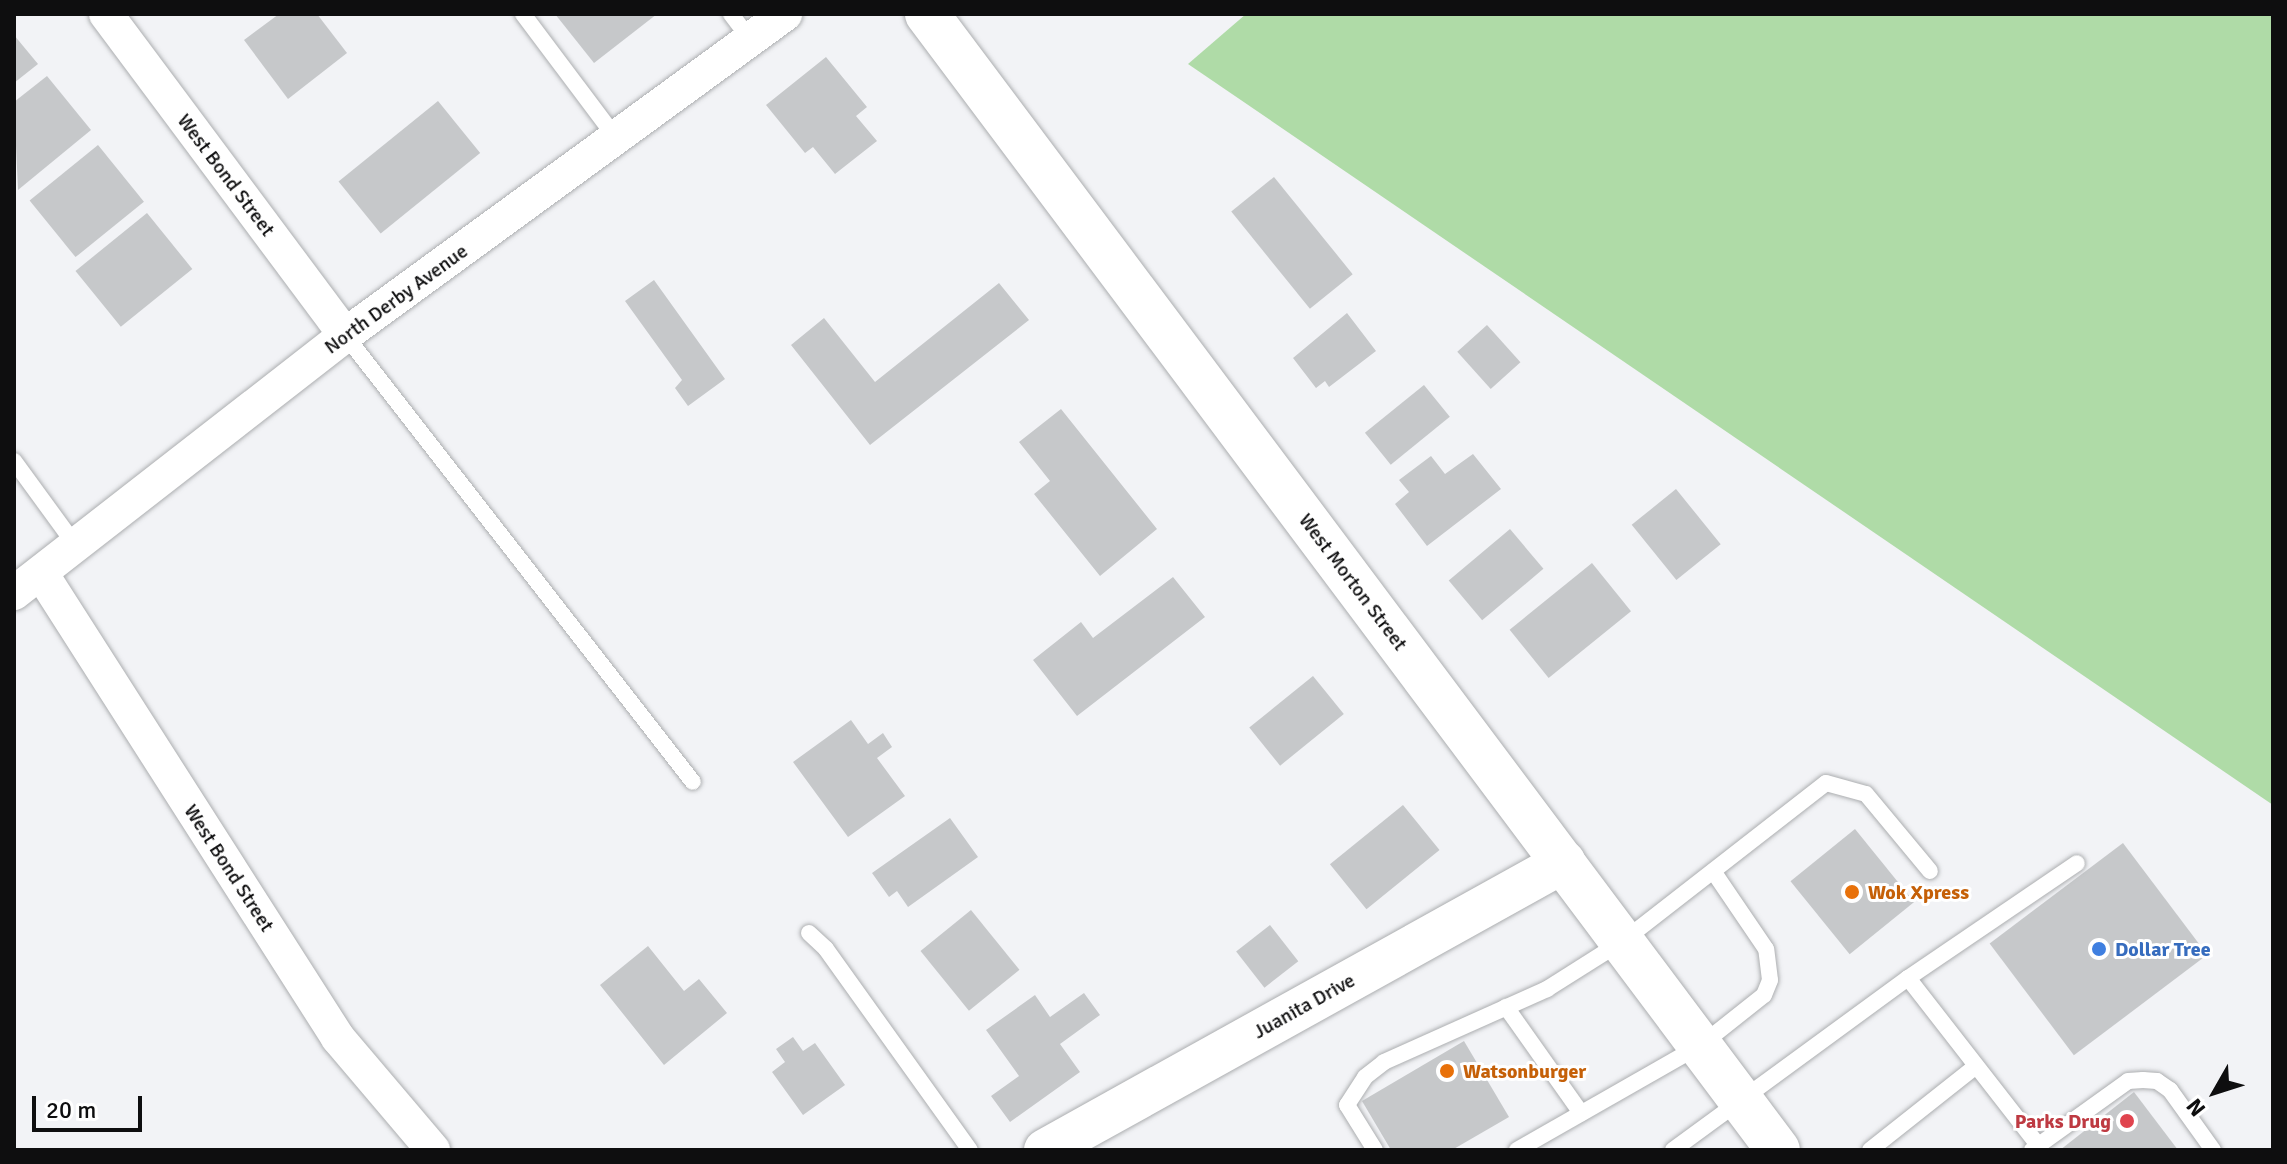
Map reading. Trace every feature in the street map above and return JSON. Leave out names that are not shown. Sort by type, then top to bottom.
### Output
[{"type":"main road","name":"West Morton Street","points":[[927,14],[1778,1150]]},
{"type":"street","name":"West Bond Street","points":[[106,14],[345,335]]},
{"type":"street","name":"North Derby Avenue","points":[[27,583],[345,335],[616,138],[741,27],[785,14]]},
{"type":"street","name":"West Bond Street","points":[[27,583],[338,1038],[433,1150]]},
{"type":"street","name":"Juanita Drive","points":[[1045,1150],[1564,862]]},
{"type":"lane","points":[[523,14],[616,138]]},
{"type":"lane","points":[[345,335],[693,782]]},
{"type":"lane","points":[[14,461],[76,546]]},
{"type":"lane","points":[[1375,1150],[1347,1105],[1365,1077],[1384,1062],[1547,989],[1623,941],[1826,783],[1866,794],[1930,871]]},
{"type":"lane","points":[[1673,1150],[1743,1103],[1908,978],[2077,863]]},
{"type":"lane","points":[[1517,1150],[1701,1045],[1764,995],[1770,980],[1766,949],[1713,871]]},
{"type":"lane","points":[[809,933],[826,949],[970,1150]]},
{"type":"lane","points":[[1908,978],[2035,1148],[2128,1081],[2157,1081],[2170,1090],[2213,1150]]},
{"type":"lane","points":[[1506,1007],[1581,1113]]},
{"type":"lane","points":[[1870,1150],[1976,1066]]},
{"type":"green space","points":[[1246,14],[2273,14],[2273,805],[1188,64]]},
{"type":"building","points":[[279,14],[317,14],[347,53],[288,99],[244,40]]},
{"type":"building","points":[[555,14],[657,14],[594,63]]},
{"type":"building","points":[[14,35],[38,64],[14,83]]},
{"type":"building","points":[[826,57],[867,107],[856,116],[877,141],[835,174],[813,147],[805,153],[766,105]]},
{"type":"building","points":[[47,76],[91,130],[18,190],[14,102]]},
{"type":"building","points":[[438,101],[480,153],[381,234],[339,182]]},
{"type":"building","points":[[98,145],[144,202],[76,257],[30,200]]},
{"type":"building","points":[[1274,177],[1353,274],[1310,309],[1231,212]]},
{"type":"building","points":[[147,213],[192,269],[121,327],[76,271]]},
{"type":"building","points":[[654,280],[725,379],[688,406],[675,388],[682,380],[625,301]]},
{"type":"building","points":[[999,283],[1029,320],[870,445],[791,345],[824,318],[875,382]]},
{"type":"building","points":[[1347,313],[1376,351],[1329,387],[1325,381],[1316,388],[1293,358]]},
{"type":"building","points":[[1487,325],[1520,362],[1491,389],[1457,352]]},
{"type":"building","points":[[1424,385],[1450,417],[1391,465],[1365,433]]},
{"type":"building","points":[[1061,409],[1157,529],[1100,576],[1034,494],[1050,481],[1019,442]]},
{"type":"building","points":[[1473,454],[1501,489],[1427,546],[1395,504],[1409,492],[1399,480],[1431,456],[1445,474]]},
{"type":"building","points":[[1676,489],[1721,544],[1676,580],[1632,525]]},
{"type":"building","points":[[1510,529],[1543,569],[1482,620],[1449,580]]},
{"type":"building","points":[[1592,563],[1631,611],[1549,678],[1510,630]]},
{"type":"building","points":[[1173,577],[1205,617],[1077,716],[1033,660],[1081,622],[1093,638]]},
{"type":"building","points":[[1313,676],[1344,714],[1280,766],[1249,728]]},
{"type":"building","points":[[851,720],[868,744],[883,733],[892,747],[877,758],[905,796],[848,837],[793,762]]},
{"type":"building","points":[[1403,805],[1440,850],[1366,909],[1330,864]]},
{"type":"building","points":[[950,818],[978,857],[908,907],[897,891],[889,897],[872,873]]},
{"type":"building","name":"Wok Xpress","points":[[1855,829],[1914,902],[1850,954],[1790,881]]},
{"type":"building","name":"Dollar Tree","points":[[2123,843],[2207,955],[2074,1055],[1990,944]]},
{"type":"building","points":[[971,910],[1019,970],[969,1011],[920,951]]},
{"type":"building","points":[[1270,925],[1298,961],[1264,988],[1236,951]]},
{"type":"building","points":[[648,946],[684,991],[699,979],[727,1013],[664,1065],[600,985]]},
{"type":"building","points":[[1084,993],[1100,1015],[1060,1044],[1080,1072],[1010,1122],[991,1096],[1019,1076],[986,1030],[1035,995],[1050,1017]]},
{"type":"building","points":[[793,1037],[803,1051],[815,1043],[845,1085],[803,1115],[772,1072],[785,1062],[776,1049]]},
{"type":"building","name":"Watsonburger","points":[[1464,1041],[1509,1117],[1452,1150],[1391,1150],[1362,1101]]},
{"type":"building","name":"Parks Drug","points":[[2134,1092],[2178,1150],[2060,1150]]},
{"type":"place","name":"Wok Xpress","points":[[1852,892]]},
{"type":"place","name":"Dollar Tree","points":[[2099,949]]},
{"type":"place","name":"Watsonburger","points":[[1447,1071]]},
{"type":"place","name":"Parks Drug","points":[[2127,1121]]}]
